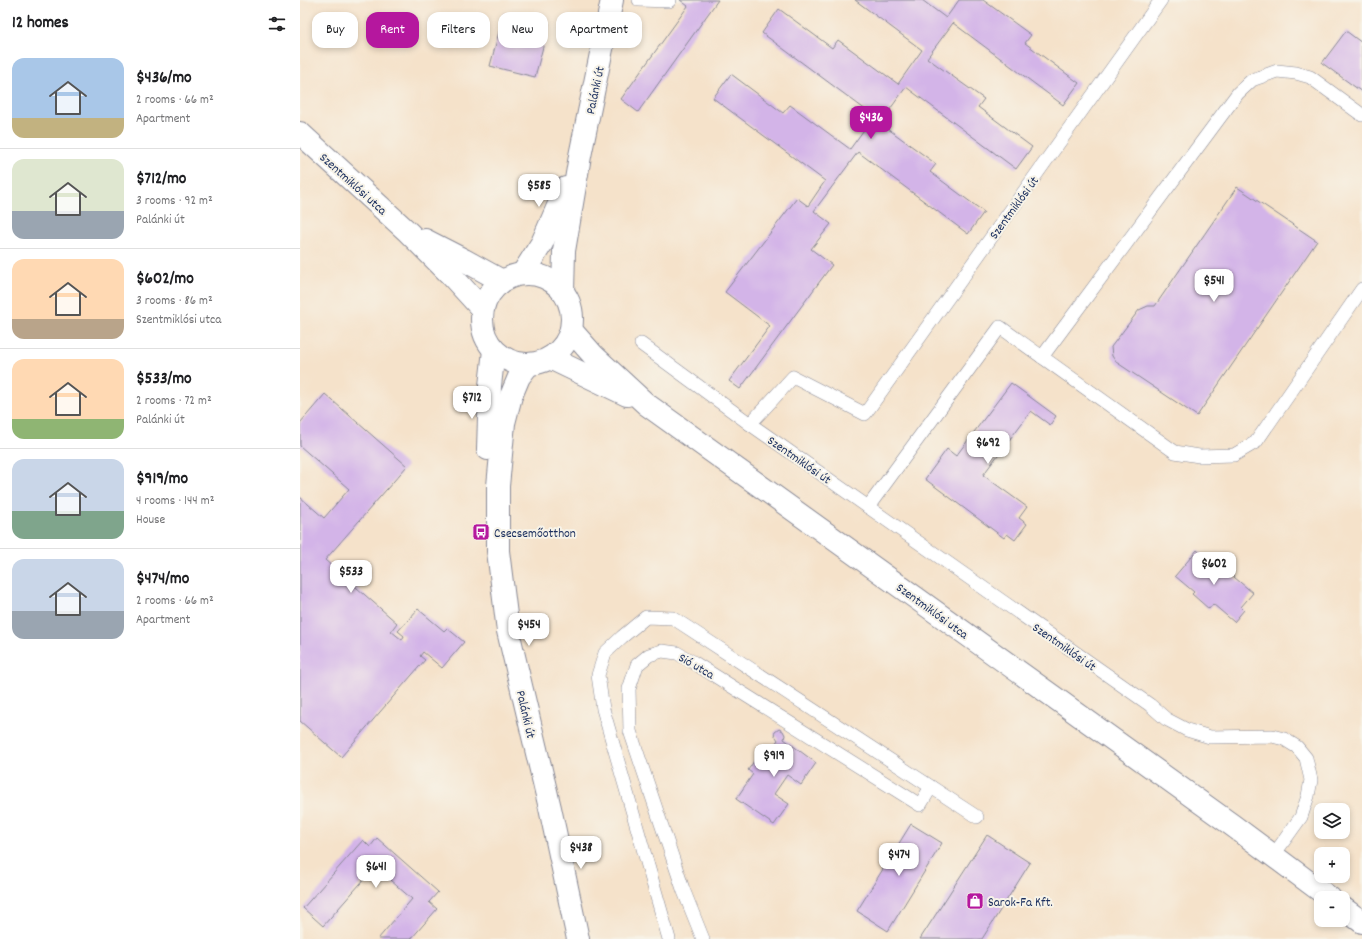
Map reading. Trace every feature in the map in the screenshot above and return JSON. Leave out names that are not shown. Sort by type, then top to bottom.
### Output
[{"type":"main road","name":"Palánki út","points":[[563,292],[564,251],[580,156],[612,0]]},
{"type":"main road","name":"Szentmiklósi utca","points":[[300,133],[408,232]]},
{"type":"main road","name":"Palánki út","points":[[523,273],[542,244],[580,156]]},
{"type":"main road","points":[[408,232],[502,281]]},
{"type":"main road","points":[[408,232],[451,275],[482,309]]},
{"type":"main road","points":[[523,273],[546,277],[555,283],[570,303],[572,317],[571,330],[559,351],[550,358],[529,364],[516,363],[504,358],[494,350],[485,338],[482,324],[482,309],[486,298],[493,289],[502,281],[523,273]]},
{"type":"main road","points":[[571,330],[593,355],[646,404]]},
{"type":"main road","name":"Palánki út","points":[[494,350],[490,386],[488,450],[498,486]]},
{"type":"main road","points":[[550,358],[646,404]]},
{"type":"main road","name":"Palánki út","points":[[529,364],[519,377],[511,396],[504,423],[498,486],[498,551],[508,631],[550,808],[578,939]]},
{"type":"main road","name":"Szentmiklósi utca","points":[[646,404],[1220,816],[1320,891]]},
{"type":"main road","points":[[1350,913],[1362,922]]},
{"type":"lane","points":[[639,0],[670,0]]},
{"type":"lane","name":"Szentmiklósi út","points":[[750,424],[793,377],[865,414],[1161,0]]},
{"type":"lane","points":[[1042,357],[1238,93],[1252,80],[1277,71],[1296,73],[1310,77],[1362,115]]},
{"type":"lane","points":[[868,507],[1000,327],[1175,452],[1199,456],[1234,455],[1256,442],[1362,289]]},
{"type":"lane","name":"Szentmiklósi út","points":[[641,344],[750,424],[1150,705],[1166,719],[1187,730],[1210,737],[1272,736],[1284,739],[1297,747],[1306,758],[1311,780],[1308,796],[1301,817],[1273,856]]},
{"type":"lane","points":[[669,939],[602,709],[598,675],[605,653],[646,617],[673,618],[977,817]]},
{"type":"lane","name":"Sió utca","points":[[703,939],[683,889],[630,730],[629,689],[637,665],[649,655],[662,651],[677,653],[920,805],[931,787]]},
{"type":"building","points":[[680,0],[718,0],[638,112],[621,99],[688,6]]},
{"type":"building","points":[[855,0],[922,0],[946,18],[959,0],[983,0],[1031,35],[1025,43],[1079,83],[1063,105],[953,23],[927,58],[984,99],[978,107],[1032,147],[1016,169],[906,87],[880,123],[936,164],[930,172],[984,212],[968,234],[858,152],[814,211],[831,224],[811,249],[832,265],[740,389],[729,381],[770,326],[725,292],[797,198],[808,206],[825,181],[713,98],[731,74],[783,113],[790,105],[850,149],[874,116],[762,33],[779,9],[832,48],[838,40],[898,84],[922,50]]},
{"type":"building","points":[[1346,31],[1362,43],[1362,92],[1322,63]]},
{"type":"building","points":[[498,36],[498,48],[543,48],[535,77],[490,66]]},
{"type":"building","points":[[1237,187],[1317,241],[1197,416],[1116,362],[1112,356],[1111,347],[1139,310],[1148,306],[1155,306]]},
{"type":"building","points":[[1011,383],[1056,416],[1050,425],[1031,411],[983,475],[1027,507],[1019,518],[1027,524],[1015,540],[1007,534],[1004,538],[925,479],[947,449],[956,456]]},
{"type":"building","points":[[325,394],[407,466],[325,560],[397,623],[391,631],[402,640],[404,636],[398,631],[418,609],[444,631],[447,628],[464,642],[442,668],[423,652],[420,656],[425,660],[341,757],[300,721],[300,497],[324,518],[349,489],[300,446],[300,423]]},
{"type":"building","points":[[1197,550],[1225,574],[1228,572],[1253,593],[1241,607],[1244,610],[1234,622],[1213,604],[1209,609],[1192,594],[1194,592],[1175,576]]},
{"type":"building","points":[[779,729],[783,731],[785,735],[784,739],[816,763],[801,785],[787,775],[774,794],[789,804],[774,825],[736,799],[753,774],[748,770],[759,754],[765,758],[778,740],[774,734]]},
{"type":"building","points":[[911,824],[942,843],[888,931],[857,911]]},
{"type":"building","name":"Sarok-Fa Kft.","points":[[987,835],[1030,863],[982,939],[920,939]]},
{"type":"building","points":[[377,838],[438,892],[429,902],[437,909],[411,939],[378,939],[412,899],[375,867],[323,926],[303,908],[363,840],[370,847]]},
{"type":"place","name":"Csecsemőotthon","points":[[481,532]]},
{"type":"place","name":"Sarok-Fa Kft.","points":[[975,901]]}]
